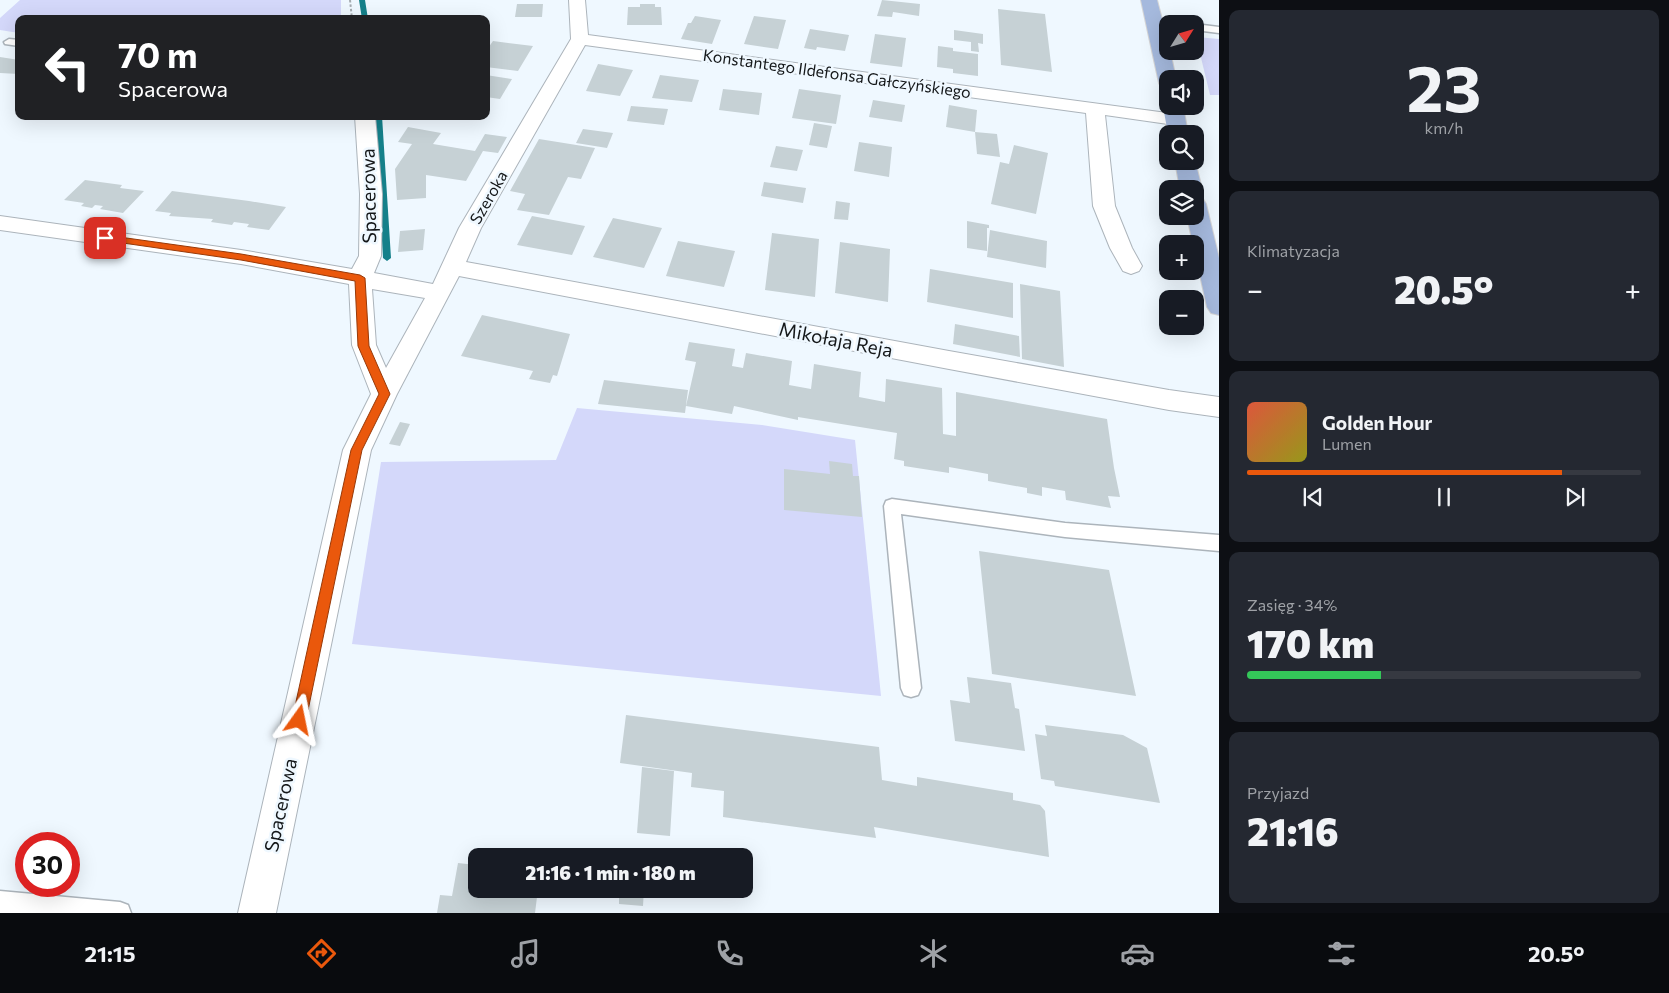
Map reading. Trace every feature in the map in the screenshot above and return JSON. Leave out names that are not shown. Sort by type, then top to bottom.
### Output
[{"type":"main road","points":[[1149,0],[1159,19]]},
{"type":"main road","points":[[1200,225],[1219,307]]},
{"type":"street","points":[[577,0],[580,39]]},
{"type":"street","name":"Konstantego Ildefonsa Gałczyńskiego","points":[[580,39],[1176,120]]},
{"type":"street","name":"Szeroka","points":[[384,394],[453,267],[470,228],[580,39]]},
{"type":"street","points":[[1095,109],[1104,206],[1121,248],[1131,266]]},
{"type":"street","name":"Spacerowa","points":[[257,913],[357,450],[384,394],[364,346],[360,278],[370,256],[371,194],[365,120]]},
{"type":"street","points":[[0,223],[241,257],[440,292]]},
{"type":"street","name":"Mikołaja Reja","points":[[453,267],[958,362],[1169,400],[1219,407]]},
{"type":"lane","points":[[1204,28],[1219,30]]},
{"type":"lane","points":[[911,688],[892,506],[1065,530],[1219,543]]},
{"type":"lane","points":[[0,902],[120,913]]},
{"type":"path","points":[[350,0],[352,15]]},
{"type":"shaded area","points":[[20,0],[341,0],[341,15],[15,15],[15,32],[0,30],[0,18]]},
{"type":"shaded area","points":[[1204,38],[1219,39],[1219,95],[1210,95],[1202,60],[1204,60]]},
{"type":"shaded area","points":[[577,408],[762,425],[855,440],[881,696],[352,644],[381,462],[556,460]]},
{"type":"building","points":[[882,0],[920,4],[919,16],[893,12],[892,17],[877,16]]},
{"type":"building","points":[[517,4],[543,4],[542,17],[515,17]]},
{"type":"building","points":[[640,4],[655,4],[655,7],[661,7],[662,25],[627,25],[628,7],[640,7]]},
{"type":"building","points":[[998,9],[1045,14],[1052,72],[1001,65]]},
{"type":"building","points":[[695,16],[721,20],[712,44],[681,39],[688,23],[691,23]]},
{"type":"building","points":[[754,16],[786,20],[778,49],[744,44]]},
{"type":"building","points":[[810,29],[849,35],[845,51],[817,47],[816,50],[804,48]]},
{"type":"building","points":[[954,30],[983,34],[983,44],[978,43],[979,52],[971,51],[971,42],[954,40]]},
{"type":"building","points":[[875,34],[906,38],[902,67],[870,63]]},
{"type":"building","points":[[493,41],[533,46],[518,71],[490,68],[490,45]]},
{"type":"building","points":[[938,46],[953,48],[953,51],[978,54],[978,76],[953,73],[953,69],[937,67]]},
{"type":"building","points":[[0,57],[15,59],[15,74],[0,73]]},
{"type":"building","points":[[598,64],[633,70],[620,96],[586,91]]},
{"type":"building","points":[[660,75],[699,80],[692,102],[652,98]]},
{"type":"building","points":[[490,76],[512,79],[500,99],[490,98]]},
{"type":"building","points":[[723,89],[762,93],[759,115],[719,110]]},
{"type":"building","points":[[799,89],[841,95],[836,124],[792,118]]},
{"type":"building","points":[[873,100],[905,105],[902,122],[869,117]]},
{"type":"building","points":[[949,105],[977,110],[975,132],[946,127]]},
{"type":"building","points":[[631,106],[668,109],[664,125],[627,121]]},
{"type":"building","points":[[814,123],[832,126],[827,148],[809,145]]},
{"type":"building","points":[[408,127],[441,133],[433,144],[475,151],[485,134],[507,137],[498,153],[483,151],[466,181],[426,175],[426,198],[397,200],[395,169],[412,144],[398,142]]},
{"type":"building","points":[[583,129],[613,133],[607,148],[576,143]]},
{"type":"building","points":[[975,132],[997,134],[1000,157],[977,154]]},
{"type":"building","points":[[539,139],[595,148],[581,179],[568,177],[549,215],[517,210],[525,194],[510,191]]},
{"type":"building","points":[[859,142],[892,147],[889,177],[854,171]]},
{"type":"building","points":[[1014,145],[1048,153],[1036,214],[991,204],[1000,162],[1009,164]]},
{"type":"building","points":[[776,146],[803,150],[797,171],[770,167]]},
{"type":"building","points":[[85,180],[122,185],[120,188],[144,191],[123,213],[100,209],[103,206],[95,205],[92,208],[81,206],[84,203],[64,200]]},
{"type":"building","points":[[764,182],[806,188],[803,203],[761,196]]},
{"type":"building","points":[[172,191],[286,207],[269,230],[247,227],[249,224],[234,222],[232,225],[211,222],[213,219],[169,216],[171,213],[155,211]]},
{"type":"building","points":[[836,201],[850,203],[848,220],[834,219]]},
{"type":"building","points":[[532,216],[585,226],[572,255],[517,245]]},
{"type":"building","points":[[613,218],[662,228],[644,268],[593,257]]},
{"type":"building","points":[[967,221],[989,225],[989,228],[987,228],[987,251],[967,248]]},
{"type":"building","points":[[425,229],[423,250],[398,252],[400,231]]},
{"type":"building","points":[[990,230],[1047,241],[1046,268],[987,257]]},
{"type":"building","points":[[772,233],[819,239],[815,297],[765,290]]},
{"type":"building","points":[[678,241],[735,251],[724,287],[666,276]]},
{"type":"building","points":[[840,242],[890,249],[888,302],[835,293]]},
{"type":"building","points":[[930,269],[1013,283],[1013,318],[927,302]]},
{"type":"building","points":[[1020,284],[1060,291],[1064,367],[1022,359]]},
{"type":"building","points":[[482,315],[570,334],[557,376],[553,375],[550,383],[529,379],[533,371],[461,356]]},
{"type":"building","points":[[955,324],[1019,336],[1020,357],[953,344]]},
{"type":"building","points":[[689,342],[735,349],[732,366],[743,368],[746,353],[792,361],[789,385],[811,389],[814,364],[861,372],[859,397],[885,402],[886,379],[942,388],[943,434],[956,436],[956,392],[1107,419],[1120,497],[1108,496],[1111,508],[1066,500],[1065,491],[1042,487],[1042,496],[1027,493],[1027,488],[988,481],[988,474],[949,467],[949,473],[904,466],[904,461],[894,459],[897,433],[798,417],[798,420],[734,406],[732,414],[686,406],[696,362],[685,360]]},
{"type":"building","points":[[604,380],[688,390],[685,413],[598,404]]},
{"type":"building","points":[[400,422],[410,424],[400,446],[389,444]]},
{"type":"building","points":[[829,461],[852,464],[853,476],[859,476],[862,517],[784,510],[784,469],[830,474]]},
{"type":"building","points":[[979,551],[1109,570],[1136,696],[992,674]]},
{"type":"building","points":[[967,677],[1011,683],[1015,708],[1019,709],[1025,751],[955,741],[950,700],[970,703]]},
{"type":"building","points":[[626,715],[879,747],[882,780],[917,786],[917,777],[1013,793],[1013,800],[1040,805],[1045,811],[1049,857],[874,827],[876,838],[723,817],[724,791],[691,787],[692,773],[620,763]]},
{"type":"building","points":[[1045,725],[1123,735],[1147,748],[1160,803],[1055,786],[1054,781],[1041,779],[1035,734],[1047,736]]},
{"type":"building","points":[[642,767],[674,771],[670,836],[637,833]]},
{"type":"building","points":[[458,863],[468,864],[468,898],[537,898],[535,913],[437,913],[440,895],[452,896]]},
{"type":"building","points":[[619,898],[643,898],[643,906],[619,904]]},
{"type":"waterway","points":[[362,0],[364,15]]},
{"type":"waterway","points":[[378,120],[387,258]]},
{"type":"route","points":[[105,238],[241,257],[360,278],[364,346],[384,394],[357,450],[299,720]]}]
